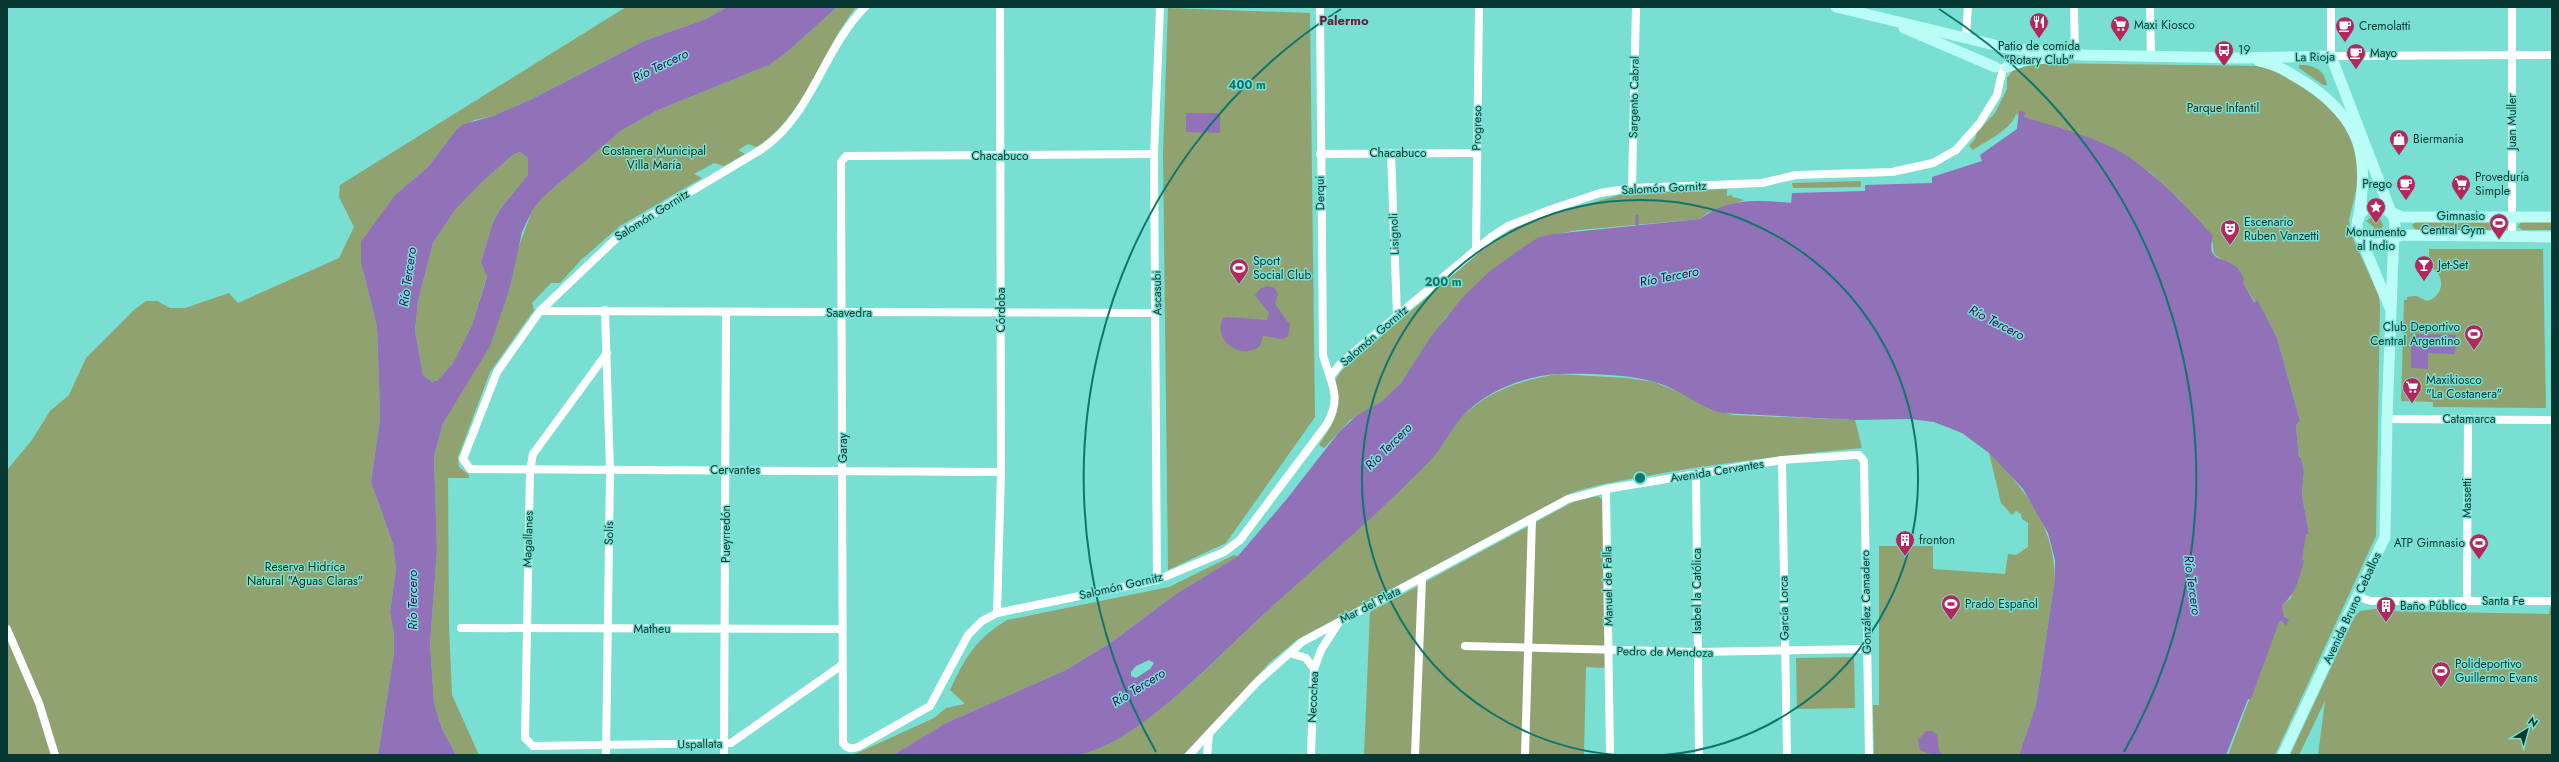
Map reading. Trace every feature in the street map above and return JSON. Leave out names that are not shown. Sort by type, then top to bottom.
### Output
[{"type":"main road","points":[[1836,7],[1966,37],[2004,48],[2075,55]]},
{"type":"main road","points":[[1879,18],[2002,67],[2030,60],[2075,55]]},
{"type":"main road","points":[[2004,48],[2011,53],[2012,59],[2002,67],[1991,61],[1991,54],[1996,49],[2004,48]]},
{"type":"main road","name":"La Rioja","points":[[2075,55],[2241,58],[2331,56]]},
{"type":"main road","points":[[2331,56],[2389,212],[2392,236]]},
{"type":"main road","points":[[2241,58],[2269,64],[2286,71],[2326,97],[2341,112],[2354,135],[2364,166],[2364,179],[2358,220],[2360,236],[2367,242],[2375,244],[2392,236],[2402,235],[2552,237]]},
{"type":"main road","points":[[2358,220],[2363,212],[2372,207],[2402,217],[2552,217]]},
{"type":"main road","name":"Avenida Bruno Ceballos","points":[[2360,236],[2390,309]]},
{"type":"main road","name":"Avenida Bruno Ceballos","points":[[2283,755],[2385,537],[2392,236]]},
{"type":"street","name":"Salomón Gornitz","points":[[470,469],[463,459],[492,380],[501,363],[540,310],[623,232],[762,149],[782,134],[795,117],[847,29],[865,7]]},
{"type":"street","name":"Córdoba","points":[[997,612],[1001,472],[1000,313],[1002,156],[1000,7]]},
{"type":"street","name":"Ascasubi","points":[[1157,580],[1157,313],[1154,154],[1160,7]]},
{"type":"street","name":"Derqui","points":[[1320,7],[1320,154],[1323,355],[1330,377]]},
{"type":"street","name":"Progreso","points":[[1476,248],[1479,7]]},
{"type":"street","name":"Sargento Cabral","points":[[1632,188],[1636,7]]},
{"type":"street","points":[[1966,37],[1968,7]]},
{"type":"street","points":[[2074,7],[2075,55]]},
{"type":"street","points":[[2150,7],[2150,57]]},
{"type":"street","points":[[2331,7],[2331,56]]},
{"type":"street","name":"Juan Muller","points":[[2512,7],[2512,237]]},
{"type":"street","name":"La Rioja","points":[[2331,56],[2552,56]]},
{"type":"street","name":"Salomón Gornitz","points":[[843,742],[851,749],[858,748],[930,706],[968,635],[982,621],[997,612],[1157,580],[1224,552],[1240,540],[1327,424],[1334,412],[1336,402],[1330,377],[1341,363],[1476,248],[1508,226],[1600,193],[1632,188],[1732,186],[1762,183],[1796,175],[1892,172],[1928,165],[1956,150],[1979,124],[1997,96],[2002,67]]},
{"type":"street","name":"Lisignoli","points":[[1391,153],[1397,316]]},
{"type":"street","name":"Chacabuco","points":[[1320,154],[1476,153]]},
{"type":"street","name":"Chacabuco","points":[[846,156],[1154,154]]},
{"type":"street","name":"Garay","points":[[843,742],[841,162],[846,156]]},
{"type":"street","name":"Saavedra","points":[[540,310],[1157,313]]},
{"type":"street","name":"Solís","points":[[605,310],[610,471],[606,755]]},
{"type":"street","name":"Pueyrredón","points":[[724,755],[726,629],[726,312]]},
{"type":"street","name":"Magallanes","points":[[533,746],[524,738],[525,628],[530,470],[533,454],[607,353]]},
{"type":"street","name":"Catamarca","points":[[2387,419],[2552,420]]},
{"type":"street","name":"Massetti","points":[[2467,601],[2468,419]]},
{"type":"street","name":"Avenida Cervantes","points":[[1580,495],[1606,489],[1782,460],[1855,454]]},
{"type":"street","name":"González Camadero","points":[[1855,454],[1859,455],[1864,461],[1869,755]]},
{"type":"street","name":"García Lorca","points":[[1782,460],[1787,755]]},
{"type":"street","name":"Cervantes","points":[[470,469],[610,471],[843,470],[1001,472]]},
{"type":"street","name":"Isabel la Católica","points":[[1696,475],[1699,755]]},
{"type":"street","name":"Manuel de Falla","points":[[1606,489],[1610,755]]},
{"type":"street","name":"Mar del Plata","points":[[1189,755],[1209,736],[1257,682],[1302,642],[1532,519],[1580,495]]},
{"type":"street","points":[[1525,755],[1532,519]]},
{"type":"street","points":[[1415,755],[1422,578]]},
{"type":"street","name":"Santa Fe","points":[[2358,597],[2371,601],[2552,601]]},
{"type":"street","name":"Necochea","points":[[1311,755],[1314,668],[1321,650],[1340,621]]},
{"type":"street","name":"Matheu","points":[[461,628],[842,629]]},
{"type":"street","points":[[7,629],[39,703],[55,755]]},
{"type":"street","name":"Pedro de Mendoza","points":[[1465,646],[1609,651],[1697,652],[1785,652],[1866,649]]},
{"type":"street","points":[[1290,653],[1306,658],[1314,668]]},
{"type":"street","name":"Uspallata","points":[[533,746],[731,743],[842,665]]},
{"type":"street","points":[[1208,755],[1209,736]]},
{"type":"green space","name":"Reserva Hidríca Natural \"Aguas Claras\"","points":[[626,7],[727,7],[706,19],[644,41],[532,99],[493,116],[474,120],[456,130],[428,167],[395,195],[364,275],[377,327],[379,385],[380,419],[371,482],[393,544],[396,569],[390,612],[394,635],[394,653],[378,755],[7,755],[7,470],[32,440],[50,411],[69,395],[86,358],[134,310],[146,301],[157,301],[170,308],[185,308],[229,293],[238,303],[339,258],[354,227],[339,197],[340,185]]},
{"type":"green space","name":"Costanera Municipal Villa María","points":[[837,7],[856,7],[832,43],[800,102],[773,134],[756,147],[748,144],[738,150],[745,154],[724,166],[714,163],[694,174],[702,178],[620,226],[581,260],[560,283],[551,283],[532,303],[534,310],[490,372],[458,457],[459,467],[469,475],[469,478],[448,478],[449,627],[452,695],[479,755],[456,755],[442,729],[434,703],[430,644],[437,550],[434,456],[443,423],[510,287],[517,251],[532,211],[543,197],[622,130],[658,110],[769,65],[786,53]]},
{"type":"green space","name":"Sport Social Club","points":[[1168,8],[1310,13],[1315,417],[1226,543],[1168,570],[1163,153]]},
{"type":"green space","name":"Parque Infantil","points":[[2034,63],[2263,66],[2282,72],[2338,112],[2357,153],[2360,174],[2349,220],[2350,232],[2379,296],[2380,305],[2376,536],[2275,755],[2228,755],[2279,622],[2289,619],[2284,617],[2282,605],[2291,598],[2306,535],[2309,534],[2302,495],[2304,471],[2301,458],[2299,458],[2296,425],[2300,421],[2277,338],[2258,302],[2255,302],[2243,282],[2228,264],[2214,254],[2212,239],[2179,199],[2151,173],[2123,154],[2024,117],[2024,115],[2018,114],[2018,116],[2016,113],[2010,124],[1998,134],[1973,150],[1969,146],[1975,139],[1977,132],[1995,113],[2007,89],[2007,78],[2013,70]]},
{"type":"green space","points":[[2299,65],[2318,69],[2324,75],[2327,85],[2323,85],[2299,68]]},
{"type":"green space","points":[[520,152],[528,158],[528,175],[501,208],[493,222],[481,262],[487,276],[472,325],[453,363],[438,380],[432,382],[423,375],[415,331],[418,301],[433,243],[455,210],[482,182],[514,154]]},
{"type":"green space","points":[[1861,181],[1861,187],[1793,188],[1792,183]]},
{"type":"green space","points":[[1727,189],[1727,196],[1732,195],[1733,197],[1744,200],[1707,213],[1700,219],[1579,230],[1539,237],[1447,316],[1401,383],[1382,401],[1350,420],[1324,448],[1319,445],[1334,421],[1337,408],[1335,381],[1341,371],[1480,252],[1519,225],[1548,215],[1623,194]]},
{"type":"green space","points":[[2373,216],[2380,218],[2383,225],[2381,232],[2374,235],[2374,227],[2366,221]]},
{"type":"green space","points":[[2416,222],[2499,222],[2501,227],[2497,230],[2416,230],[2412,225]]},
{"type":"green space","points":[[2521,222],[2552,222],[2552,230],[2522,230],[2518,227]]},
{"type":"green space","name":"Club Deportivo Central Argentino","points":[[2429,249],[2543,249],[2546,408],[2433,407],[2433,402],[2401,401],[2404,300],[2407,300],[2407,297],[2416,296],[2427,301],[2433,298],[2440,290],[2441,279],[2435,270],[2429,267]]},
{"type":"green space","points":[[1558,374],[1627,378],[1654,382],[1691,397],[1709,409],[1733,415],[1855,420],[1862,448],[1688,469],[1605,484],[1571,493],[1298,639],[1269,663],[1200,740],[1183,755],[1078,755],[1101,747],[1126,734],[1151,717],[1176,697],[1263,615],[1405,486],[1441,447],[1454,427],[1473,407],[1495,393],[1519,383]]},
{"type":"green space","name":"Prado Español","points":[[1989,453],[2026,495],[2043,524],[2053,558],[2055,578],[2036,705],[2019,755],[1874,755],[1873,705],[1879,705],[1879,546],[1933,546],[1933,569],[2005,574],[2008,554],[2016,555],[2028,547],[2028,523],[2022,519],[2021,514],[2016,511],[2012,515],[2001,503]]},
{"type":"green space","points":[[1598,496],[1603,500],[1606,668],[1586,667],[1584,755],[1364,755],[1370,612],[1573,502]]},
{"type":"green space","points":[[1234,555],[1238,556],[1176,594],[1112,642],[1066,670],[946,723],[893,755],[853,755],[934,718],[946,708],[965,704],[950,690],[961,668],[972,650],[979,642],[996,627],[1007,620],[1169,587]]},
{"type":"green space","name":"Polideportivo Guillermo Evans","points":[[2550,607],[2552,607],[2552,755],[2318,755],[2325,701],[2299,755],[2290,755],[2355,616],[2360,611],[2382,608],[2382,611],[2549,614]]},
{"type":"green space","points":[[1854,657],[1855,708],[1797,709],[1796,658]]},
{"type":"water","name":"Río Tercero","points":[[727,7],[837,7],[786,53],[769,65],[658,110],[622,130],[543,197],[532,211],[522,232],[510,287],[490,346],[443,423],[434,456],[437,550],[430,644],[434,703],[442,729],[456,755],[378,755],[394,653],[394,635],[390,612],[396,569],[393,544],[371,482],[380,419],[377,327],[361,262],[361,242],[395,195],[428,167],[456,130],[464,124],[493,116],[532,99],[644,41],[706,19]],"holes":[[[520,152],[528,158],[528,175],[501,208],[493,222],[481,262],[487,277],[472,325],[453,363],[438,380],[432,382],[423,375],[415,331],[418,301],[433,243],[455,210],[482,182],[514,154]]]},
{"type":"water","name":"Río Tercero","points":[[2019,111],[2025,112],[2024,117],[2100,142],[2124,154],[2149,172],[2182,203],[2213,236],[2211,244],[2213,254],[2235,266],[2239,270],[2244,279],[2243,282],[2254,302],[2258,301],[2277,338],[2300,421],[2296,425],[2299,458],[2301,458],[2304,471],[2302,495],[2309,534],[2306,535],[2302,559],[2304,561],[2294,591],[2282,605],[2284,617],[2289,619],[2286,626],[2282,621],[2279,622],[2251,699],[2248,699],[2226,755],[2019,755],[2036,705],[2055,578],[2055,560],[2048,533],[2023,489],[1989,453],[1962,433],[1934,422],[1910,419],[1855,420],[1722,413],[1663,385],[1643,379],[1606,375],[1558,374],[1532,378],[1506,386],[1494,392],[1471,408],[1459,420],[1433,457],[1389,502],[1264,614],[1201,674],[1151,716],[1126,734],[1102,747],[1078,755],[893,755],[946,723],[1066,670],[1112,642],[1176,594],[1238,556],[1286,500],[1339,432],[1356,416],[1382,401],[1401,383],[1430,338],[1463,297],[1489,272],[1539,237],[1553,234],[1700,219],[1721,207],[1732,203],[1767,201],[1791,203],[1792,193],[1865,191],[1865,185],[1932,183],[1932,177],[1982,161],[1980,155],[2017,129]],"holes":[[[1149,660],[1154,663],[1150,669],[1136,678],[1131,676],[1131,672],[1136,666]]]},
{"type":"water","points":[[1186,113],[1220,113],[1220,133],[1186,132]]},
{"type":"water","points":[[1268,286],[1274,288],[1278,294],[1275,304],[1290,325],[1288,336],[1283,339],[1263,336],[1260,346],[1253,350],[1237,350],[1225,341],[1221,326],[1223,318],[1267,320],[1269,313],[1255,295],[1261,288]]},
{"type":"water","points":[[2411,334],[2456,335],[2455,354],[2428,353],[2428,369],[2411,368]]},
{"type":"water","points":[[1926,731],[1932,731],[1937,735],[1939,751],[1942,755],[1933,755],[1920,750],[1918,740]]},
{"type":"waterway","points":[[1637,216],[1637,225]]},
{"type":"place","name":"Patio de comida \"Rotary Club\"","points":[[2039,39]]},
{"type":"place","name":"Maxi Kiosco","points":[[2120,42]]},
{"type":"place","name":"Cremolatti","points":[[2345,43]]},
{"type":"place","name":"19","points":[[2224,67]]},
{"type":"place","name":"Mayo","points":[[2356,70]]},
{"type":"place","name":"Biermania","points":[[2399,156]]},
{"type":"place","name":"Prego","points":[[2406,201]]},
{"type":"place","name":"Proveduría Simple","points":[[2461,201]]},
{"type":"place","name":"Monumento al Indio","points":[[2376,224]]},
{"type":"place","name":"Gimnasio Central Gym","points":[[2499,240]]},
{"type":"place","name":"Escenario Ruben Vanzetti","points":[[2230,246]]},
{"type":"place","name":"Jet-Set","points":[[2424,282]]},
{"type":"place","name":"Sport Social Club","points":[[1239,285]]},
{"type":"place","name":"Club Deportivo Central Argentino","points":[[2474,351]]},
{"type":"place","name":"Maxikiosco \"La Costanera\"","points":[[2412,404]]},
{"type":"place","name":"fronton","points":[[1905,557]]},
{"type":"place","name":"ATP Gimnasio","points":[[2479,560]]},
{"type":"place","name":"Prado Español","points":[[1951,621]]},
{"type":"place","name":"Baño Público","points":[[2386,623]]},
{"type":"place","name":"Polideportivo Guillermo Evans","points":[[2441,688]]},
{"type":"district","name":"Palermo","points":[[1344,20]]}]
